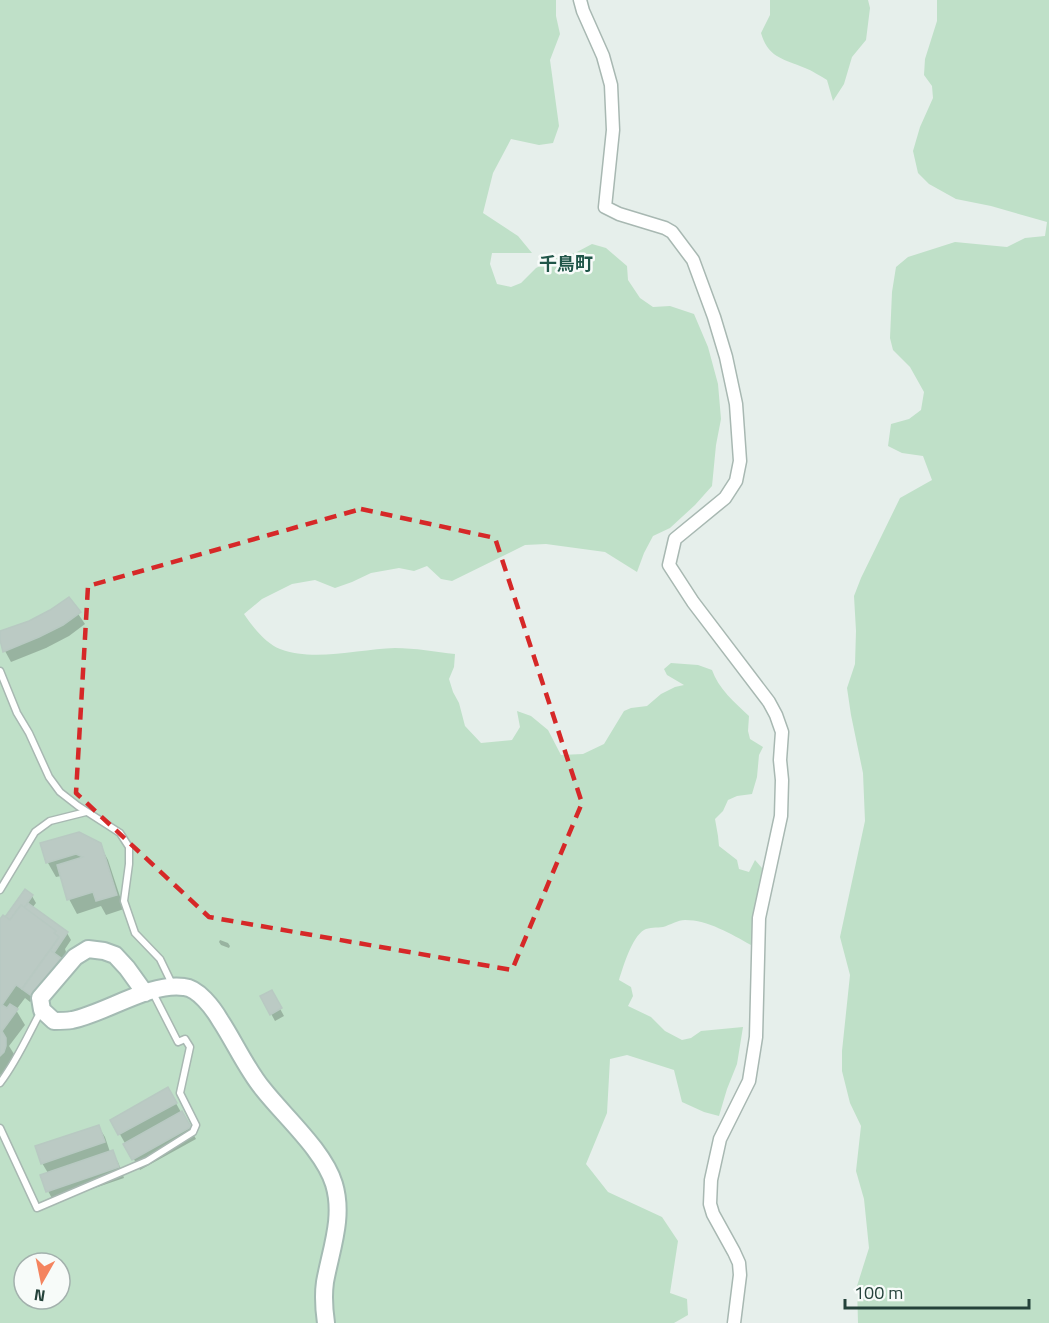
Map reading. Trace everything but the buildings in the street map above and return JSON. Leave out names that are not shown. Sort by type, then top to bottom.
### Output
[{"type":"street","points":[[580,0],[603,56],[611,85],[613,130],[605,207],[672,232],[693,260],[726,357],[736,404],[740,461],[736,481],[725,498],[675,539],[669,565],[693,602],[769,702],[782,732],[781,816],[759,918],[756,1037],[749,1081],[720,1139],[711,1180],[712,1214],[735,1252],[739,1263],[740,1275],[734,1323]]},
{"type":"street","points":[[149,992],[115,956],[104,951],[88,949],[75,957],[40,998],[42,1010],[54,1021],[71,1020],[149,992],[165,986],[187,987],[202,996],[219,1017],[262,1088],[324,1160],[334,1184],[339,1211],[325,1284],[323,1306],[326,1323]]},
{"type":"lane","points":[[0,671],[17,713],[49,777],[60,792],[86,812],[120,833],[129,847],[124,901],[135,933],[160,959],[173,986]]},
{"type":"lane","points":[[0,890],[35,832],[50,821],[86,812]]},
{"type":"lane","points":[[0,1128],[37,1208],[147,1161],[193,1132],[196,1125],[180,1094],[190,1047],[185,1039],[178,1042],[149,992]]},
{"type":"lane","points":[[0,1083],[10,1070],[42,1010]]},
{"type":"highlighted area","points":[[361,509],[495,538],[582,803],[512,970],[209,917],[76,793],[88,586]]},
{"type":"green space","points":[[0,0],[556,0],[556,16],[560,34],[550,60],[559,126],[553,143],[539,145],[511,139],[493,173],[483,213],[518,236],[532,253],[492,253],[490,264],[497,284],[511,287],[521,283],[536,268],[592,244],[606,248],[627,266],[628,280],[640,298],[653,307],[670,306],[694,314],[708,347],[718,384],[721,419],[712,486],[670,528],[653,536],[637,572],[605,552],[546,544],[525,545],[452,581],[441,579],[427,566],[414,571],[399,568],[371,573],[335,588],[315,580],[292,584],[262,599],[244,614],[255,629],[275,647],[293,653],[322,655],[395,648],[455,654],[454,667],[449,679],[465,726],[481,743],[512,740],[520,727],[517,711],[531,716],[548,730],[561,755],[583,754],[604,744],[624,711],[647,706],[661,694],[684,685],[667,675],[664,669],[671,663],[698,665],[712,670],[723,689],[749,716],[750,739],[763,747],[759,755],[757,777],[752,794],[728,800],[723,811],[715,819],[719,846],[737,860],[739,869],[749,872],[755,860],[762,868],[758,917],[751,945],[702,922],[682,920],[663,927],[648,928],[632,945],[619,980],[631,987],[633,996],[628,1006],[651,1017],[665,1031],[682,1040],[691,1038],[701,1031],[743,1027],[737,1064],[719,1116],[682,1102],[674,1070],[627,1055],[610,1059],[607,1113],[586,1164],[608,1192],[662,1217],[678,1241],[670,1293],[687,1299],[688,1315],[674,1323],[335,1323],[332,1302],[342,1247],[326,1253],[319,1323],[0,1323]]},
{"type":"green space","points":[[770,0],[868,0],[870,8],[866,40],[852,57],[844,84],[833,101],[827,80],[778,57],[768,48],[761,33],[770,15]]},
{"type":"green space","points":[[937,0],[1049,0],[1049,1323],[858,1323],[857,1286],[869,1248],[864,1199],[856,1171],[861,1126],[850,1103],[842,1071],[850,975],[840,937],[865,821],[863,773],[847,688],[855,664],[854,596],[900,498],[932,480],[923,456],[902,453],[888,446],[891,424],[909,419],[921,410],[924,392],[910,367],[893,350],[890,338],[892,292],[896,267],[908,257],[955,242],[1007,247],[1025,238],[1045,236],[1047,222],[956,199],[929,184],[918,173],[913,151],[920,127],[933,98],[932,86],[924,75],[925,59],[937,21]]},
{"type":"district","name":"千鳥町","points":[[566,264]]}]
